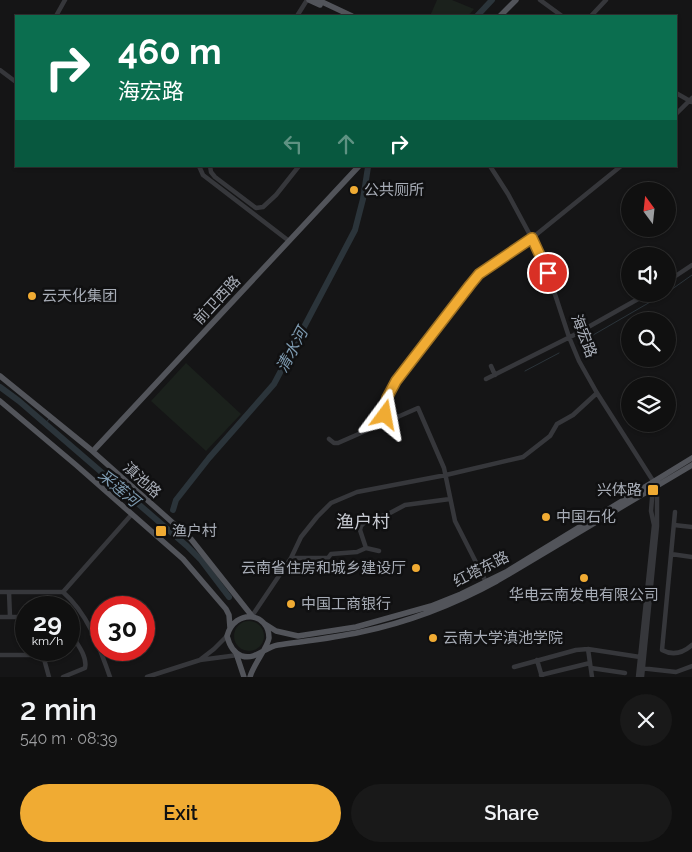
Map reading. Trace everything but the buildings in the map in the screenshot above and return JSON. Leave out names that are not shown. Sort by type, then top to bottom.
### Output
[{"type":"main road","points":[[308,0],[341,15]]},
{"type":"main road","points":[[318,0],[350,15]]},
{"type":"main road","points":[[496,15],[510,0]]},
{"type":"main road","points":[[501,15],[516,0]]},
{"type":"main road","name":"前卫西路","points":[[288,240],[353,167]]},
{"type":"main road","name":"前卫西路","points":[[91,450],[358,167]]},
{"type":"main road","name":"滇池路","points":[[0,376],[91,450],[190,539],[252,616]]},
{"type":"main road","points":[[0,401],[183,559],[226,609],[229,615],[230,628]]},
{"type":"main road","name":"红塔东路","points":[[263,650],[276,645],[352,634],[390,625],[475,594],[655,486],[692,458]]},
{"type":"main road","name":"红塔东路","points":[[261,621],[276,631],[292,636],[326,633],[405,615],[434,605],[486,582],[692,465]]},
{"type":"main road","points":[[244,677],[237,654],[227,636],[233,623],[241,617],[252,616],[261,621],[267,628],[269,637],[250,677]]},
{"type":"main road","points":[[237,654],[251,657],[263,650]]},
{"type":"street","points":[[57,15],[65,0]]},
{"type":"street","points":[[298,15],[308,0]]},
{"type":"street","points":[[540,0],[561,15]]},
{"type":"street","points":[[592,15],[606,0]]},
{"type":"street","points":[[0,70],[15,81]]},
{"type":"street","points":[[677,93],[691,100],[677,113]]},
{"type":"street","points":[[199,167],[203,175],[288,240]]},
{"type":"street","points":[[210,167],[215,177],[256,208],[263,207],[298,167]]},
{"type":"street","name":"海宏路","points":[[491,167],[532,238],[548,273],[579,361],[655,486]]},
{"type":"street","points":[[386,423],[386,403],[396,381],[479,274],[532,238],[620,167]]},
{"type":"street","points":[[676,276],[692,265]]},
{"type":"street","points":[[486,380],[632,302]]},
{"type":"street","points":[[491,366],[495,375]]},
{"type":"street","points":[[252,616],[301,538],[331,503],[357,492],[446,475],[523,457],[550,436],[557,424],[572,415],[597,393]]},
{"type":"street","points":[[329,439],[334,443],[338,443],[418,408],[446,475],[455,520],[486,582]]},
{"type":"street","points":[[640,677],[654,525],[651,511],[655,486]]},
{"type":"street","points":[[366,548],[360,530],[365,522],[405,505],[450,499]]},
{"type":"street","points":[[675,512],[662,650],[668,653],[676,653],[686,650],[692,645]]},
{"type":"street","points":[[63,592],[132,514]]},
{"type":"street","points":[[674,526],[692,527]]},
{"type":"street","points":[[290,558],[328,558],[331,554],[357,552],[366,548],[379,551]]},
{"type":"street","points":[[671,554],[692,556]]},
{"type":"street","points":[[0,592],[63,592],[92,630],[110,677]]},
{"type":"street","points":[[9,592],[10,617]]},
{"type":"street","points":[[0,617],[15,617]]},
{"type":"street","points":[[641,668],[640,657],[646,623]]},
{"type":"street","points":[[200,660],[214,650],[227,636]]},
{"type":"street","points":[[514,666],[576,650],[588,649],[640,657]]},
{"type":"street","points":[[588,649],[592,677]]},
{"type":"street","points":[[63,677],[85,668],[86,664],[80,650]]},
{"type":"street","points":[[147,677],[200,660],[237,654]]},
{"type":"street","points":[[0,655],[40,655],[44,659],[49,677]]},
{"type":"street","points":[[226,656],[240,664]]},
{"type":"street","points":[[537,660],[542,676],[590,665],[625,673]]},
{"type":"street","points":[[641,668],[676,672],[692,666]]},
{"type":"shaded area","points":[[437,0],[452,0],[474,9],[469,15],[430,15]]},
{"type":"shaded area","points":[[186,363],[241,414],[206,451],[151,401]]},
{"type":"shaded area","points":[[249,621],[260,625],[264,636],[260,647],[249,651],[238,647],[234,636],[238,625]]},
{"type":"waterway","name":"清水河","points":[[478,15],[492,0]]},
{"type":"waterway","name":"清水河","points":[[173,510],[176,500],[209,458],[274,384],[355,230],[363,199],[368,167]]},
{"type":"waterway","points":[[676,286],[692,275]]},
{"type":"waterway","points":[[588,338],[650,302]]},
{"type":"waterway","points":[[525,371],[559,353]]},
{"type":"waterway","name":"采莲河","points":[[0,387],[19,401],[187,546],[201,560],[229,597]]},
{"type":"waterway","name":"采莲河","points":[[45,424],[49,419]]},
{"type":"place","name":"公共厕所","points":[[354,190]]},
{"type":"place","name":"云天化集团","points":[[32,296]]},
{"type":"place","name":"兴体路","points":[[653,490]]},
{"type":"place","name":"中国石化","points":[[546,517]]},
{"type":"place","name":"渔户村","points":[[161,531]]},
{"type":"place","name":"云南省住房和城乡建设厅","points":[[416,568]]},
{"type":"place","name":"华电云南发电有限公司","points":[[584,578]]},
{"type":"place","name":"中国工商银行","points":[[291,604]]},
{"type":"place","name":"云南大学滇池学院","points":[[433,638]]},
{"type":"district","name":"渔户村","points":[[363,521]]},
{"type":"route","points":[[385,415],[387,398],[396,381],[479,274],[532,238],[548,273]]}]
